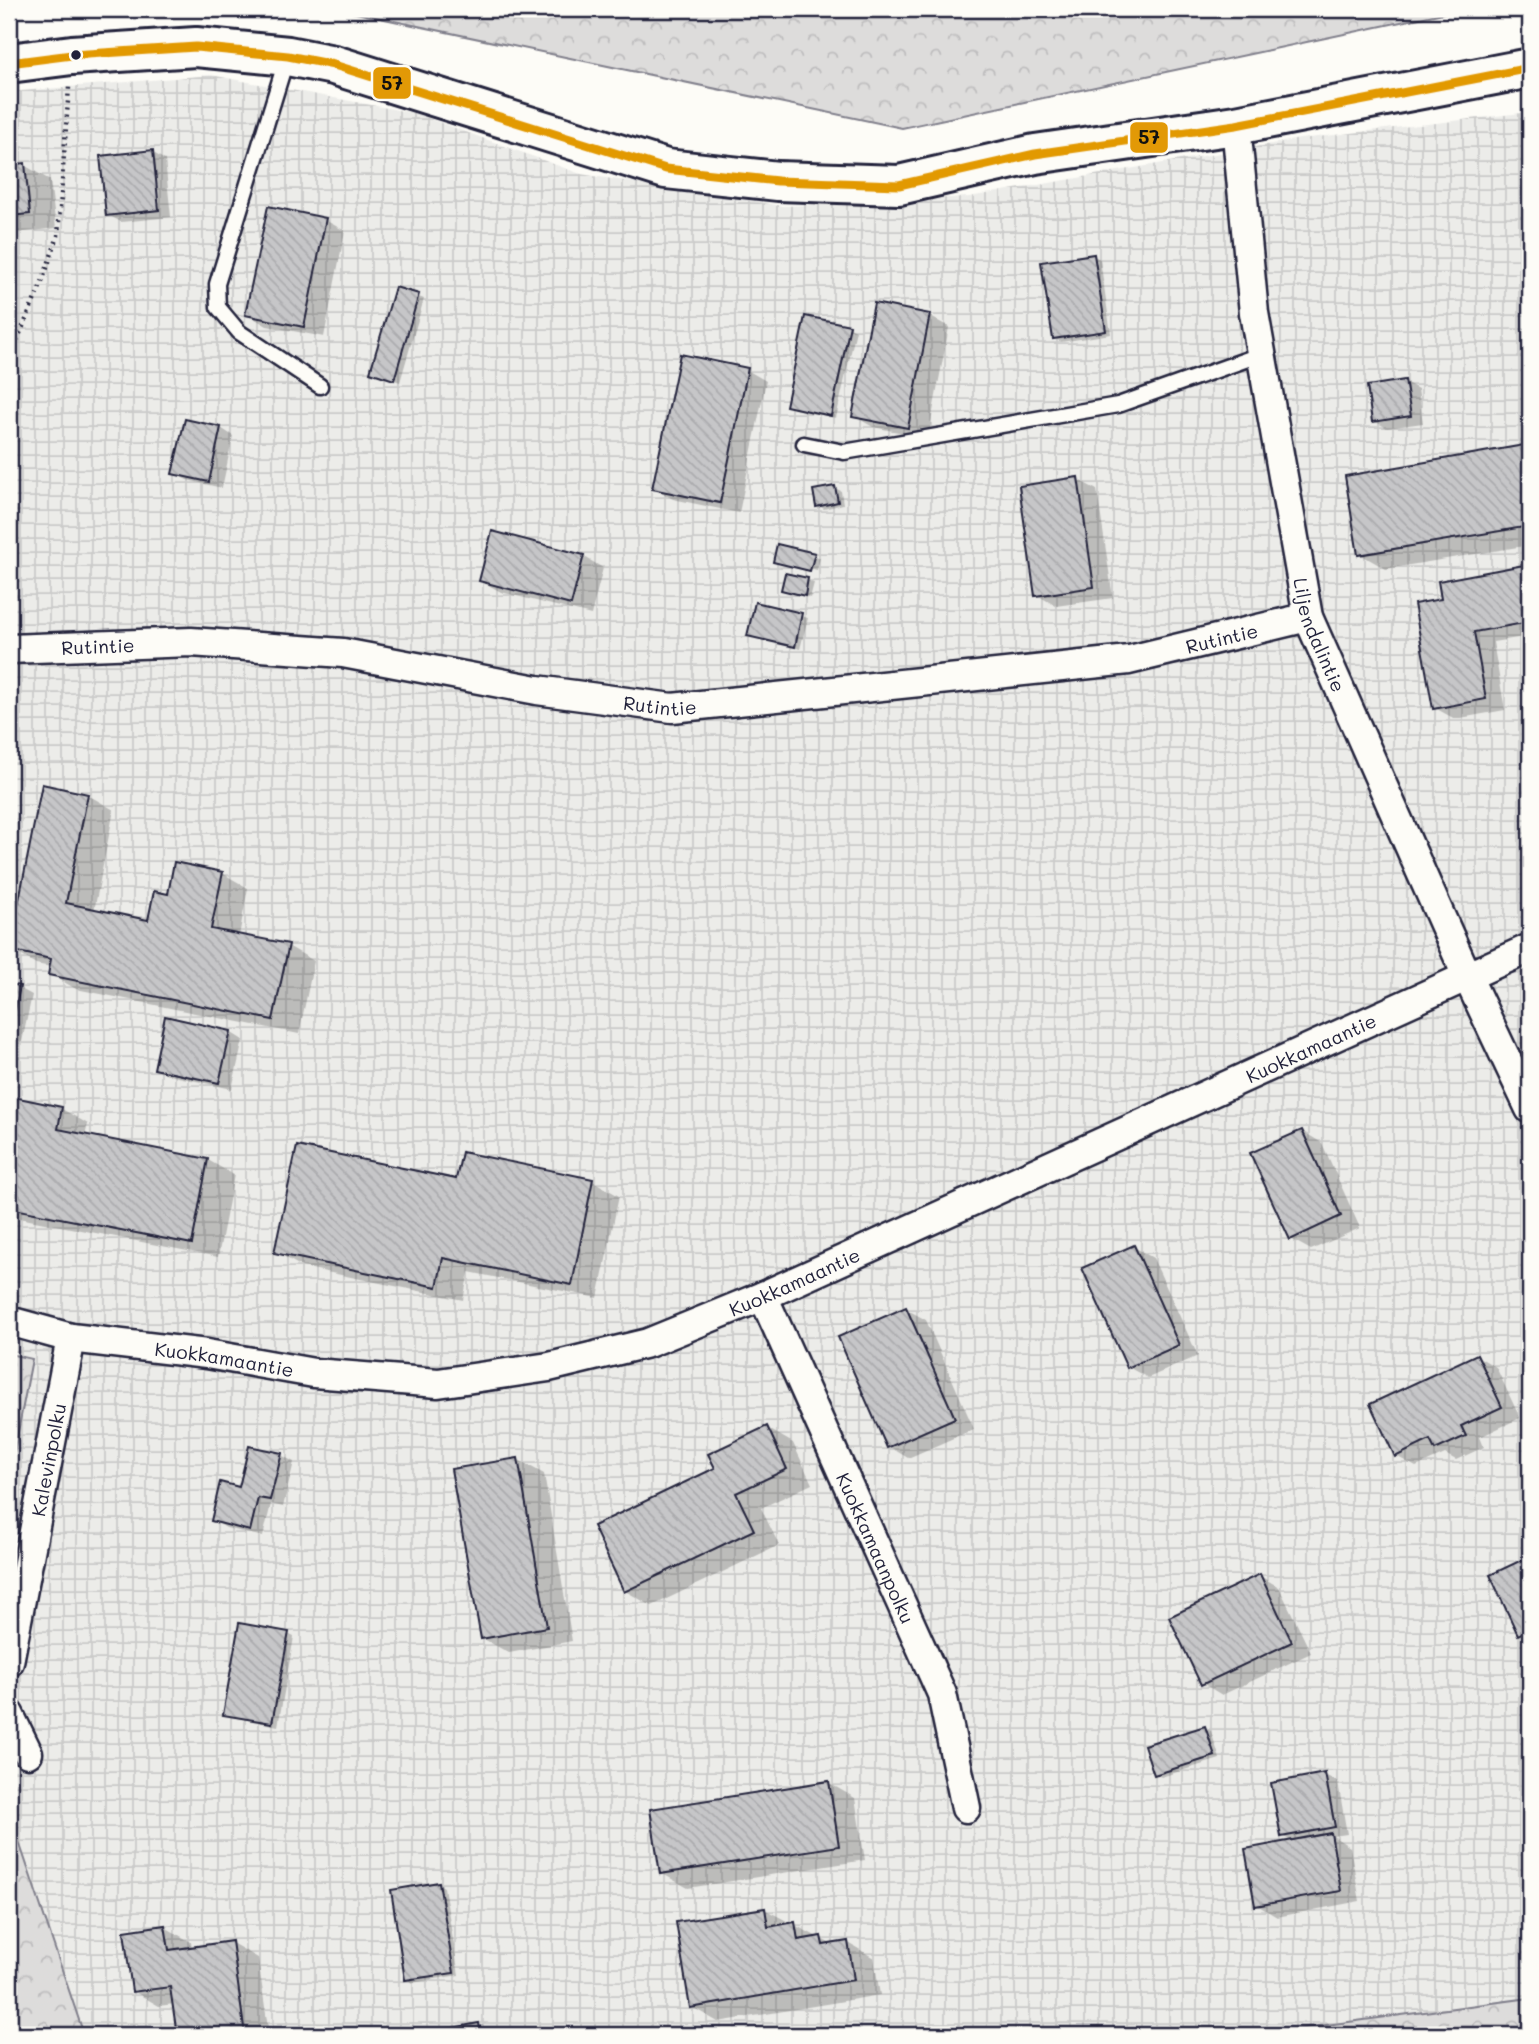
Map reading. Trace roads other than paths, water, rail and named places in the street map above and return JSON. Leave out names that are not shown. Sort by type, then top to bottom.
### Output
[{"type":"main road","points":[[9,63],[72,55],[196,47],[288,56],[334,65],[666,169],[778,181],[899,185],[1035,154],[1236,125],[1530,68]]},
{"type":"street","name":"Liljendalintie","points":[[1236,125],[1254,313],[1308,617],[1467,976],[1530,1109]]},
{"type":"street","name":"Rutintie","points":[[9,649],[191,642],[343,653],[537,690],[672,708],[1129,660],[1308,617]]},
{"type":"street","name":"Kuokkamaantie","points":[[9,1321],[71,1338],[207,1354],[314,1373],[438,1383],[549,1367],[648,1343],[763,1296],[1530,948]]},
{"type":"street","name":"Kuokkamaanpolku","points":[[763,1296],[942,1694],[966,1808]]},
{"type":"street","name":"Kalevinpolku","points":[[9,1662],[71,1338]]},
{"type":"street","points":[[9,1714],[28,1753]]},
{"type":"lane","points":[[288,56],[217,284],[218,307],[239,332],[320,386]]},
{"type":"lane","points":[[804,444],[844,452],[1118,405],[1262,354]]}]
